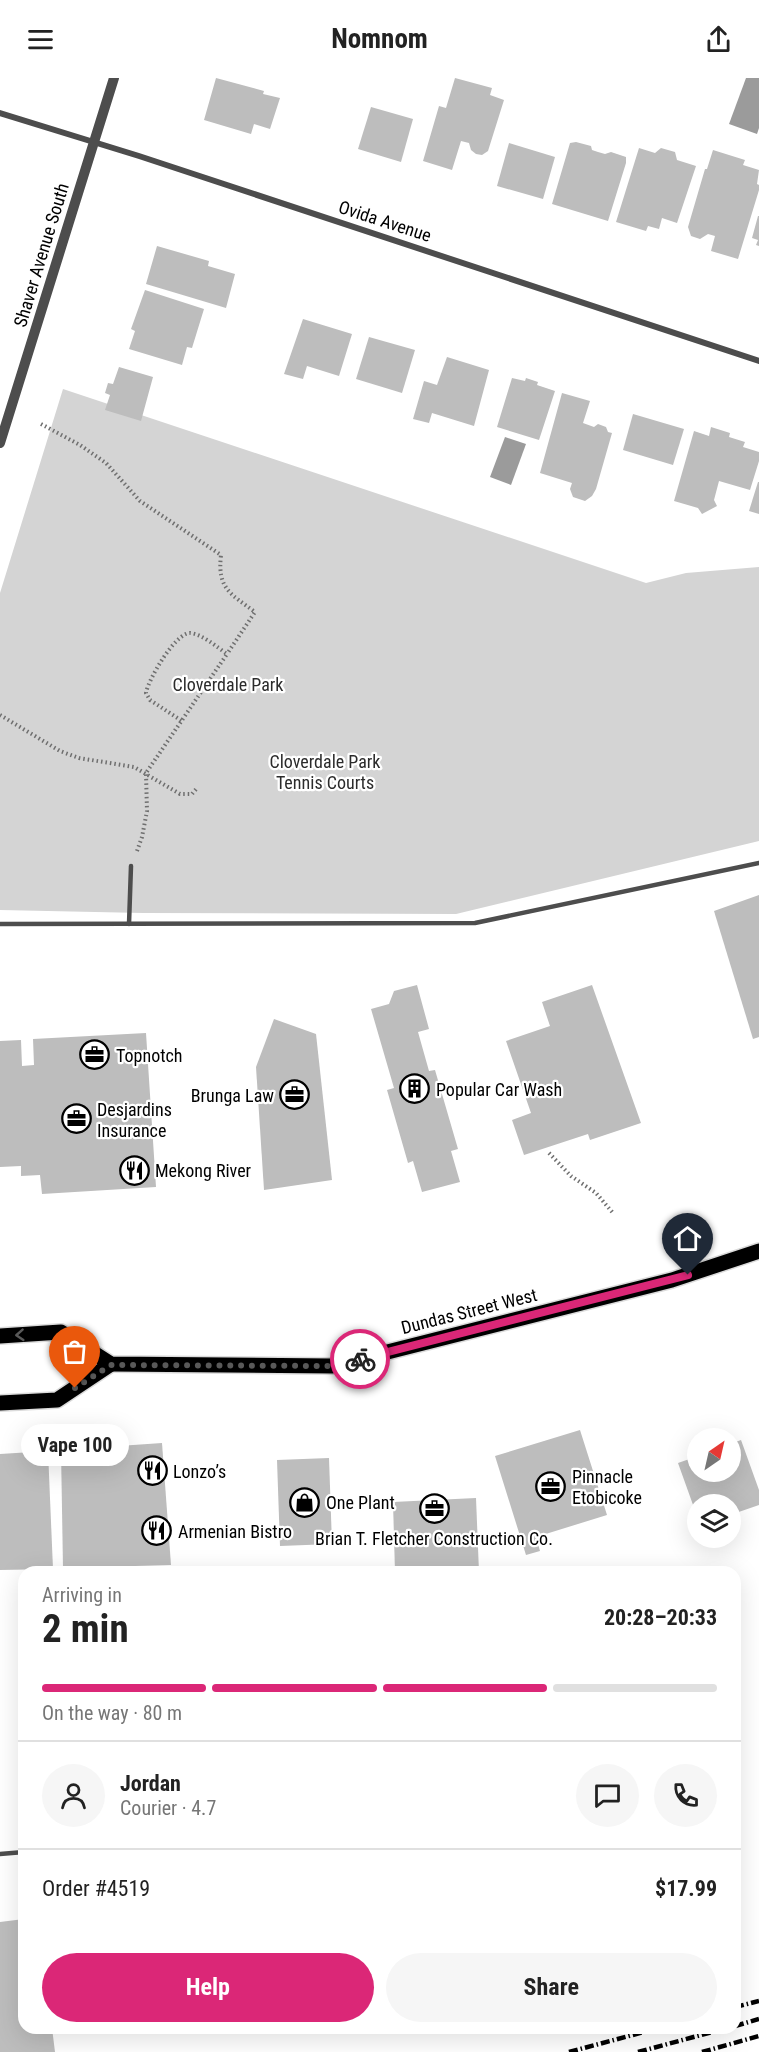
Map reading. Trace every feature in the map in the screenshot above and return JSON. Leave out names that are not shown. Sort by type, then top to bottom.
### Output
[{"type":"main road","name":"Dundas Street West","points":[[111,1365],[332,1366],[672,1280],[759,1251]]},
{"type":"main road","points":[[0,1336],[61,1332],[111,1365],[57,1400],[0,1403]]},
{"type":"street","name":"Shaver Avenue South","points":[[0,442],[114,78]]},
{"type":"street","name":"Ovida Avenue","points":[[0,113],[93,141],[759,361]]},
{"type":"lane","points":[[0,924],[475,923],[759,862]]},
{"type":"lane","points":[[129,924],[131,866]]},
{"type":"lane","points":[[0,1854],[18,1852]]},
{"type":"path","points":[[41,424],[80,445],[106,464],[140,501],[221,555],[219,570],[223,584],[230,593],[255,612],[146,773],[147,811],[142,837],[131,866]]},
{"type":"path","points":[[182,720],[150,700],[146,693],[150,679],[177,640],[185,634],[193,633],[227,654]]},
{"type":"path","points":[[0,715],[60,751],[80,758],[125,764],[146,773],[180,794],[192,794],[197,788]]},
{"type":"path","points":[[549,1153],[571,1176],[596,1192],[613,1213]]},
{"type":"green space","name":"Cloverdale Park","points":[[63,389],[646,583],[686,573],[759,567],[759,841],[456,914],[0,910],[0,593]]},
{"type":"shaded area","points":[[746,78],[759,78],[757,134],[729,124]]},
{"type":"shaded area","points":[[505,437],[526,444],[511,485],[490,477]]},
{"type":"building","points":[[216,78],[264,91],[263,94],[280,98],[270,129],[254,124],[251,134],[204,120]]},
{"type":"building","points":[[455,78],[492,88],[490,95],[504,100],[488,151],[482,155],[476,154],[471,150],[469,143],[461,141],[452,170],[423,161],[439,106],[446,108]]},
{"type":"building","points":[[371,107],[413,119],[401,162],[358,149]]},
{"type":"building","points":[[576,142],[591,146],[592,150],[598,152],[605,154],[611,152],[626,157],[608,221],[552,204],[570,143]]},
{"type":"building","points":[[509,143],[555,157],[543,199],[497,186]]},
{"type":"building","points":[[639,148],[655,153],[661,148],[675,152],[677,160],[696,166],[677,223],[662,218],[659,229],[648,226],[646,231],[616,222]]},
{"type":"building","points":[[713,150],[745,160],[743,165],[759,170],[757,184],[759,190],[738,259],[711,251],[715,236],[708,234],[700,239],[691,236],[688,227]]},
{"type":"building","points":[[758,216],[759,246],[756,245],[758,240],[752,238]]},
{"type":"building","points":[[157,246],[209,261],[208,266],[235,274],[226,308],[146,284]]},
{"type":"building","points":[[145,290],[204,309],[192,348],[187,347],[182,365],[129,349],[135,331],[131,329]]},
{"type":"building","points":[[303,319],[352,334],[339,376],[307,366],[303,379],[284,374]]},
{"type":"building","points":[[369,337],[415,350],[402,393],[356,379]]},
{"type":"building","points":[[447,357],[489,370],[474,426],[432,413],[429,423],[413,419],[424,381],[437,385]]},
{"type":"building","points":[[119,367],[153,377],[141,421],[105,410],[110,395],[105,393],[108,383],[113,384]]},
{"type":"building","points":[[512,378],[525,381],[526,378],[538,382],[537,385],[555,391],[539,440],[497,427]]},
{"type":"building","points":[[562,393],[590,401],[583,423],[594,427],[598,424],[606,427],[608,432],[612,433],[596,489],[585,501],[573,497],[570,489],[572,483],[540,473]]},
{"type":"building","points":[[633,414],[684,429],[673,465],[623,450]]},
{"type":"building","points":[[711,427],[730,433],[729,437],[745,442],[743,447],[759,452],[759,461],[750,490],[719,481],[714,500],[717,506],[702,514],[698,508],[674,501],[694,431],[709,436]]},
{"type":"building","points":[[759,482],[759,514],[749,511]]},
{"type":"building","points":[[759,895],[759,1037],[753,1039],[714,911]]},
{"type":"building","name":"Popular Car Wash","points":[[417,985],[429,1029],[418,1032],[429,1071],[435,1070],[458,1149],[451,1151],[460,1182],[422,1192],[413,1161],[408,1163],[387,1090],[394,1088],[371,1009],[389,1004],[394,991]]},
{"type":"building","points":[[592,985],[641,1123],[590,1140],[588,1134],[524,1155],[512,1120],[531,1113],[506,1041],[550,1026],[542,1002]]},
{"type":"building","points":[[274,1019],[316,1034],[332,1180],[264,1190],[256,1067]]},
{"type":"building","points":[[146,1033],[156,1187],[42,1194],[40,1175],[21,1176],[21,1166],[0,1167],[0,1041],[21,1040],[22,1066],[34,1065],[33,1039]]},
{"type":"building","name":"Pinnacle Etobicoke","points":[[580,1430],[607,1515],[536,1537],[540,1551],[526,1555],[495,1456]]},
{"type":"building","points":[[741,1440],[759,1490],[759,1505],[741,1511],[741,1494],[689,1494],[678,1463],[687,1460],[687,1482],[741,1482]]},
{"type":"building","points":[[162,1443],[171,1565],[63,1566],[61,1450]]},
{"type":"building","points":[[48,1451],[53,1566],[18,1566],[18,1570],[0,1570],[0,1454]]},
{"type":"building","name":"One Plant","points":[[329,1458],[332,1544],[280,1546],[277,1460]]},
{"type":"building","points":[[476,1498],[479,1566],[395,1566],[393,1502]]},
{"type":"building","points":[[18,1920],[18,2034],[53,2034],[55,2052],[0,2052],[0,1922]]},
{"type":"railway","points":[[741,2006],[759,2001]]},
{"type":"railway","points":[[741,2024],[759,2019]]},
{"type":"railway","points":[[569,2052],[636,2034]]},
{"type":"railway","points":[[638,2052],[705,2034]]},
{"type":"railway","points":[[702,2052],[759,2036]]},
{"type":"way so far","points":[[75,1388],[111,1365],[332,1366],[360,1359]]},
{"type":"place","name":"Topnotch","points":[[95,1055]]},
{"type":"place","name":"Popular Car Wash","points":[[415,1089]]},
{"type":"place","name":"Brunga Law","points":[[295,1095]]},
{"type":"place","name":"Desjardins Insurance","points":[[76,1119]]},
{"type":"place","name":"Mekong River","points":[[134,1170]]},
{"type":"place","name":"Vape 100","points":[[75,1388]]},
{"type":"place","name":"Lonzo’s","points":[[152,1471]]},
{"type":"place","name":"Pinnacle Etobicoke","points":[[551,1486]]},
{"type":"place","name":"One Plant","points":[[305,1502]]},
{"type":"place","name":"Brian T. Fletcher Construction Co.","points":[[434,1509]]},
{"type":"place","name":"Armenian Bistro","points":[[157,1531]]},
{"type":"route","points":[[360,1359],[688,1275]]},
{"type":"park label","name":"Cloverdale Park Tennis Courts","points":[[325,771]]}]
